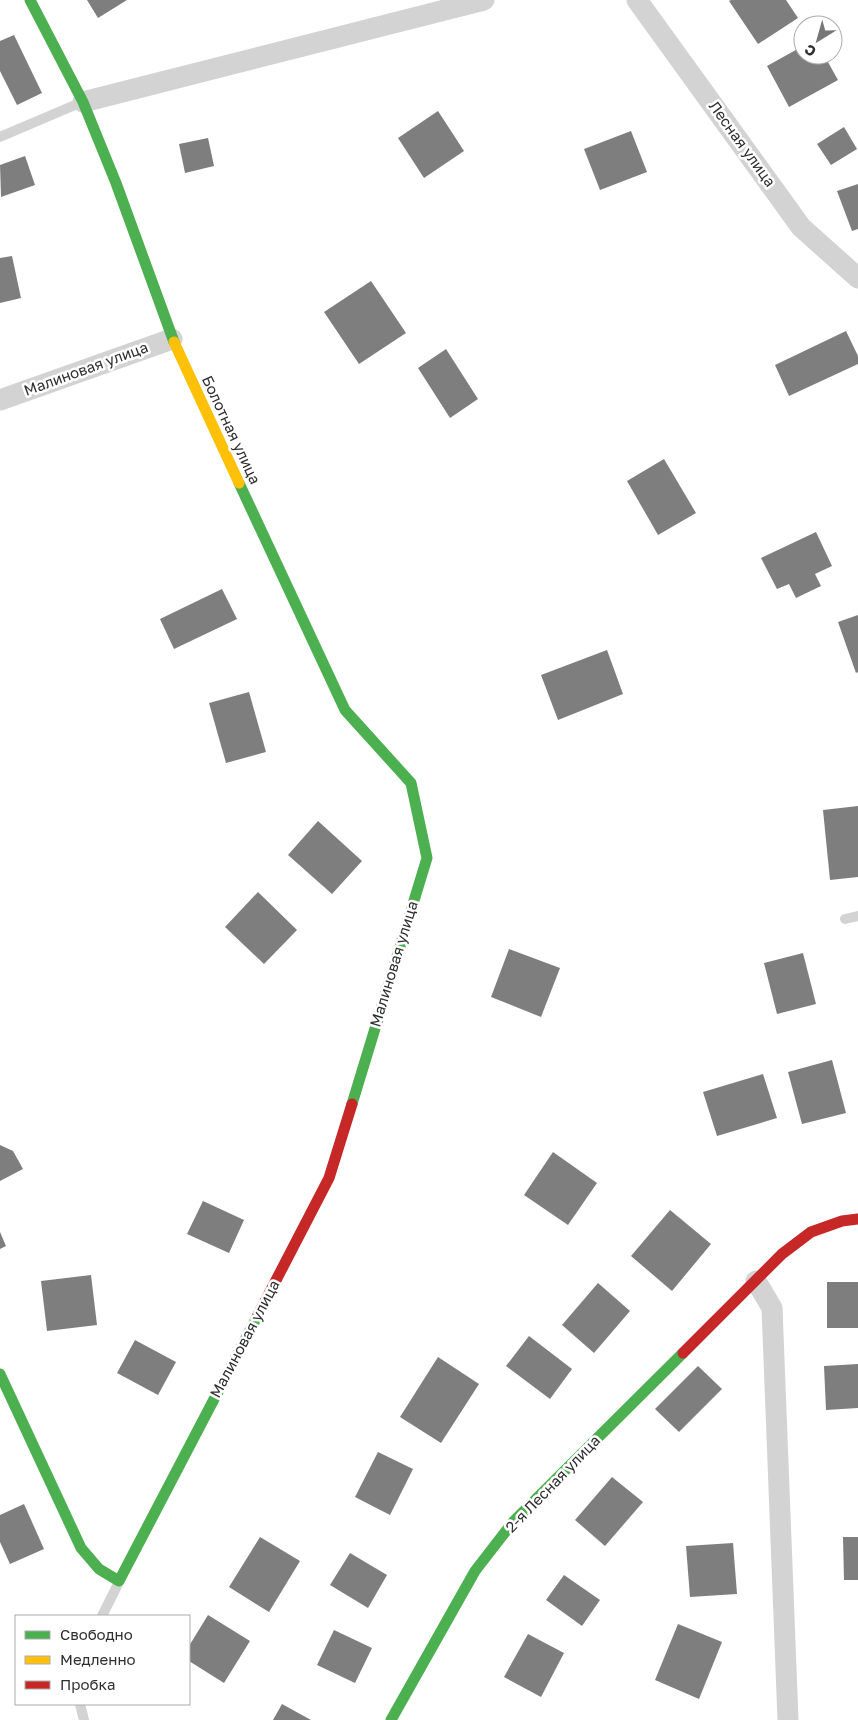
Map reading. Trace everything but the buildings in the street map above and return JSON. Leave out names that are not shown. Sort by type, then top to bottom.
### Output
[{"type":"street","name":"Болотная улица","points":[[30,0],[83,102],[116,183],[172,339],[345,710],[411,783],[427,858]]},
{"type":"street","points":[[83,102],[484,0]]},
{"type":"street","name":"Лесная улица","points":[[637,0],[801,227],[858,278]]},
{"type":"street","name":"Малиновая улица","points":[[0,400],[172,339]]},
{"type":"street","name":"Малиновая улица","points":[[119,1581],[329,1178],[427,858]]},
{"type":"street","name":"2-я Лесная улица","points":[[391,1720],[475,1571],[513,1522],[782,1254],[811,1232],[842,1221],[858,1218]]},
{"type":"street","points":[[756,1281],[772,1308],[788,1720]]},
{"type":"street","points":[[0,1374],[81,1548],[99,1569],[119,1581]]},
{"type":"lane","points":[[0,137],[83,102]]},
{"type":"lane","points":[[845,919],[858,916]]},
{"type":"lane","points":[[102,1615],[119,1581]]},
{"type":"lane","points":[[80,1705],[84,1720]]},
{"type":"traffic: fast","points":[[30,0],[83,102],[116,183],[174,342]]},
{"type":"traffic: fast","points":[[239,483],[345,710],[411,783],[427,858],[352,1104]]},
{"type":"traffic: fast","points":[[0,1374],[81,1548],[99,1569],[119,1581],[258,1315]]},
{"type":"traffic: fast","points":[[391,1720],[475,1571],[513,1522],[683,1353]]},
{"type":"traffic: slow","points":[[174,342],[239,483]]},
{"type":"traffic: jam","points":[[258,1315],[329,1178],[352,1104]]},
{"type":"traffic: jam","points":[[683,1353],[782,1254],[811,1232],[842,1221],[858,1219]]}]
